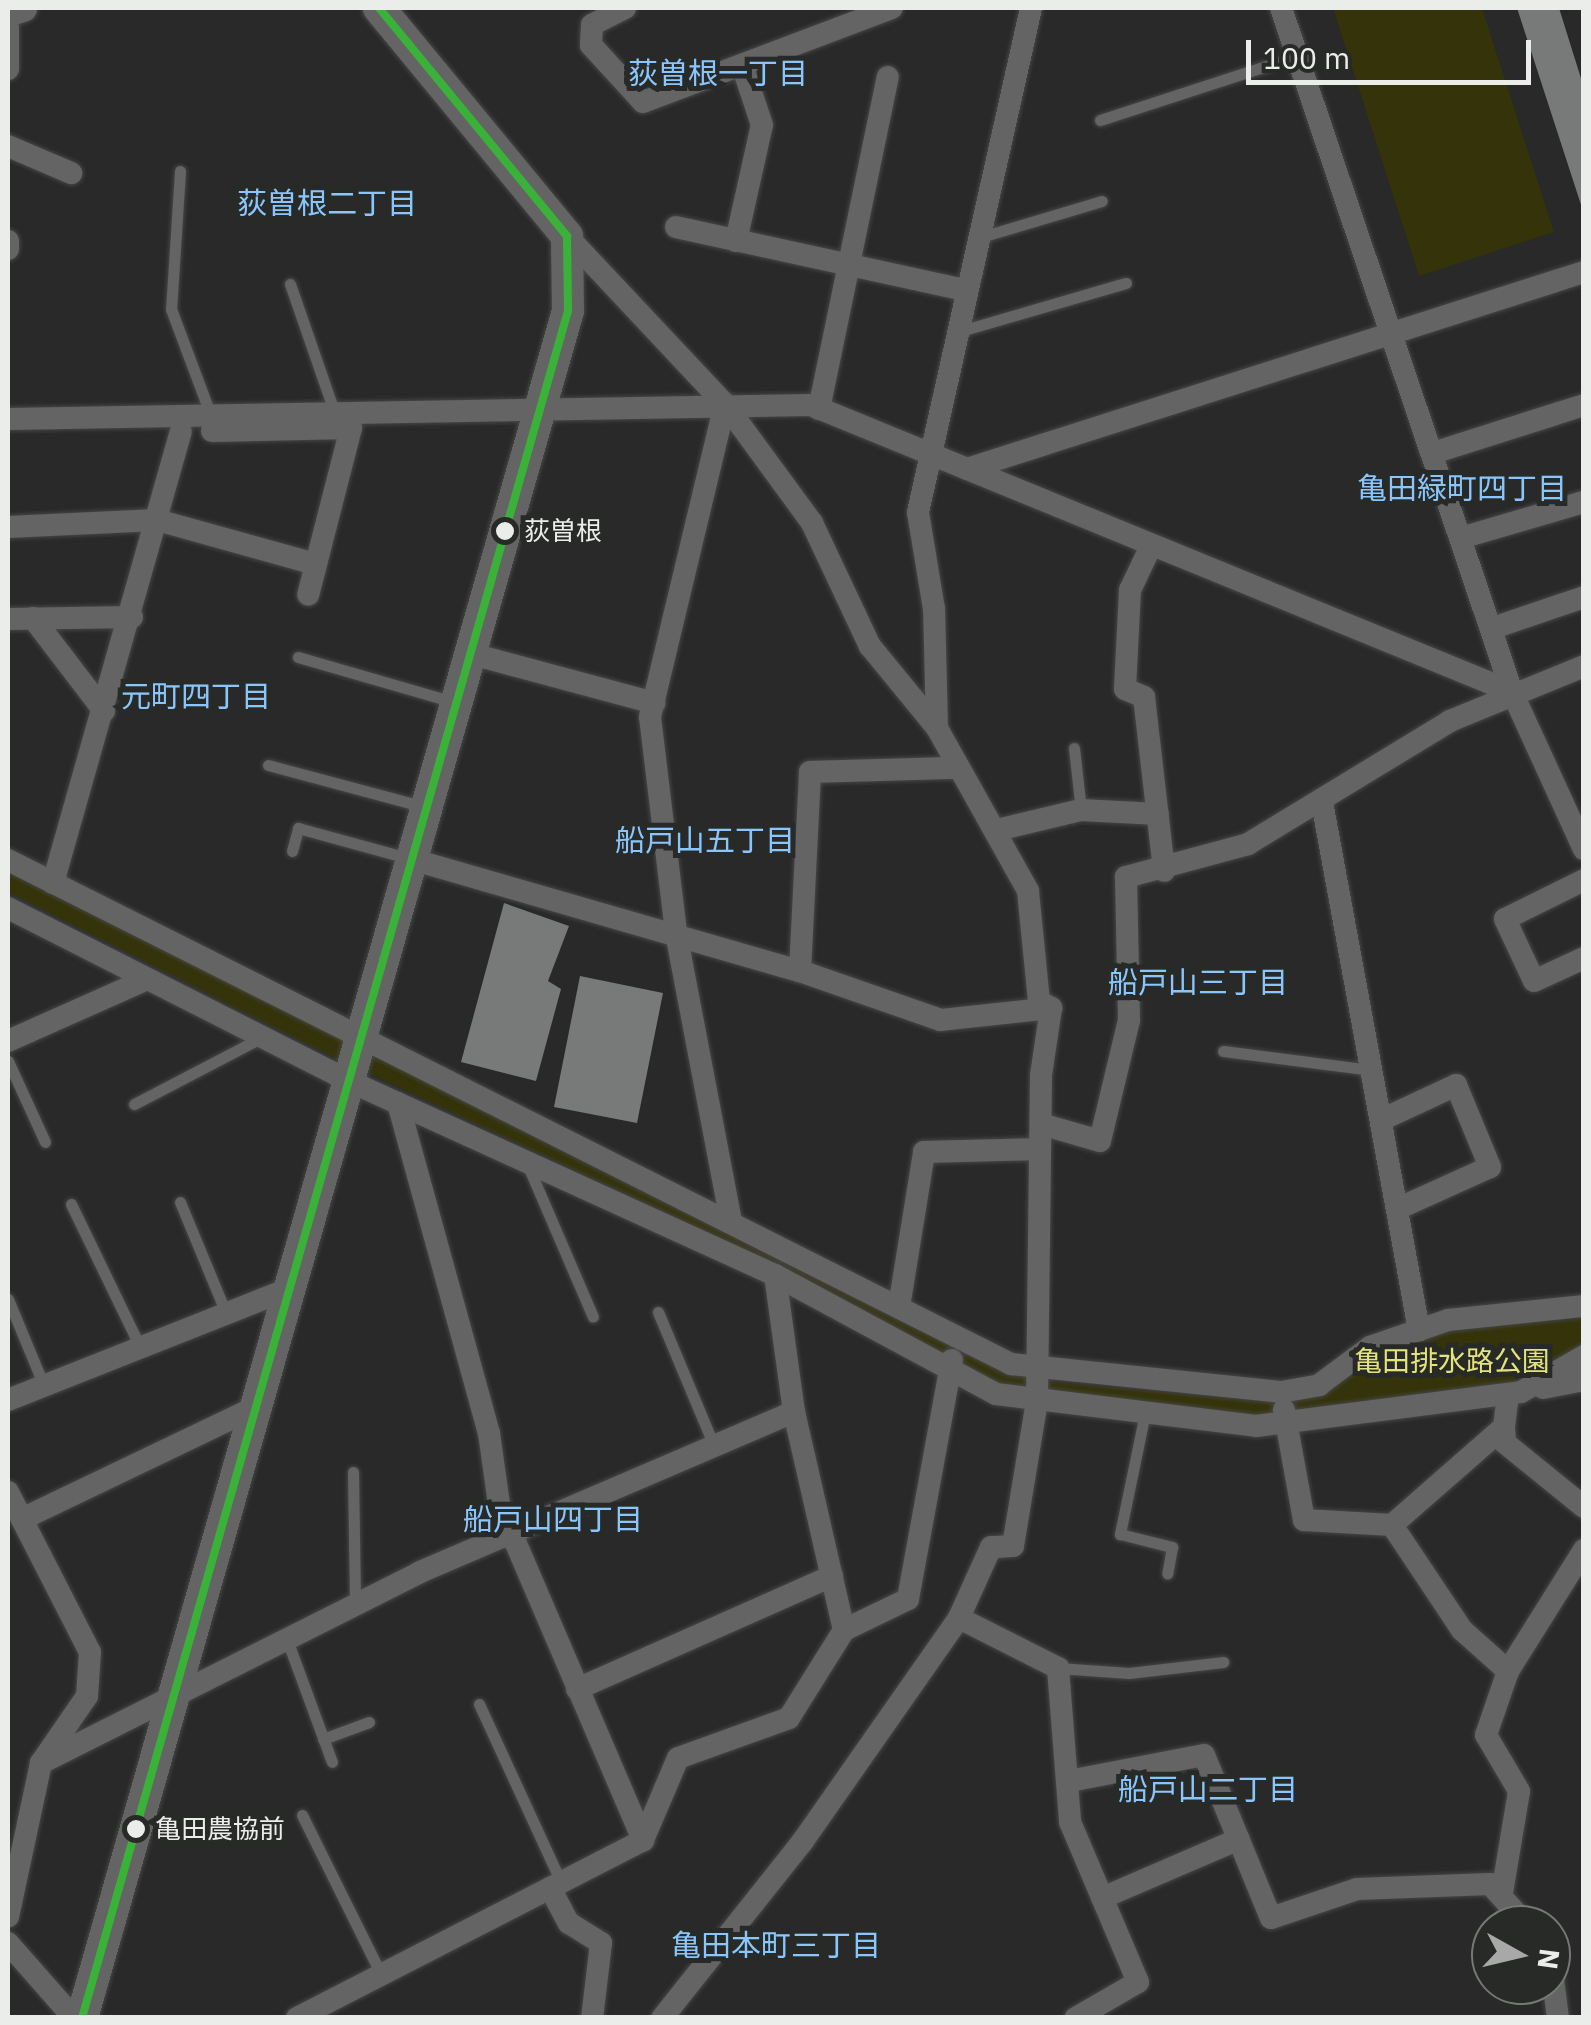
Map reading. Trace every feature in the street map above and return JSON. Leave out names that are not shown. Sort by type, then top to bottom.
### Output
[{"type":"main road","points":[[82,2018],[283,1291],[363,1034],[536,411],[568,312],[567,236],[388,10]]},
{"type":"street","points":[[8,13],[23,8]]},
{"type":"street","points":[[625,8],[592,26],[591,45],[642,102],[892,8]]},
{"type":"street","points":[[936,728],[934,609],[918,512],[964,290],[1032,8]]},
{"type":"street","points":[[1281,8],[1436,452],[1512,692],[1584,849]]},
{"type":"street","points":[[8,28],[8,69]]},
{"type":"street","points":[[736,241],[762,125],[742,65]]},
{"type":"street","points":[[819,409],[888,77]]},
{"type":"street","points":[[8,146],[71,173]]},
{"type":"street","points":[[676,227],[848,268],[964,290]]},
{"type":"street","points":[[567,236],[725,404],[812,523],[870,646],[936,728],[956,768],[998,830],[1028,891],[1039,1000],[1051,1008]]},
{"type":"street","points":[[968,470],[1584,272]]},
{"type":"street","points":[[725,404],[654,703],[676,933],[731,1221]]},
{"type":"street","points":[[8,419],[334,411],[536,411],[725,404],[819,409],[1512,692]]},
{"type":"street","points":[[1436,452],[1584,405]]},
{"type":"street","points":[[8,434],[351,428],[312,563],[308,595]]},
{"type":"street","points":[[53,883],[132,617],[181,432]]},
{"type":"street","points":[[1464,537],[1584,502]]},
{"type":"street","points":[[8,527],[157,520],[312,563]]},
{"type":"street","points":[[1151,546],[1130,590],[1125,689],[1144,696],[1164,871]]},
{"type":"street","points":[[1493,628],[1584,597]]},
{"type":"street","points":[[8,618],[132,617]]},
{"type":"street","points":[[34,618],[104,711]]},
{"type":"street","points":[[468,653],[654,703]]},
{"type":"street","points":[[1041,1124],[1100,1141],[1130,1020],[1126,877],[1164,871],[1248,844],[1512,692],[1584,666]]},
{"type":"street","points":[[800,971],[810,772],[956,768]]},
{"type":"street","points":[[1322,802],[1419,1330]]},
{"type":"street","points":[[998,830],[1081,810],[1158,814]]},
{"type":"street","points":[[410,859],[676,933],[942,1020],[1051,1008]]},
{"type":"street","points":[[8,860],[363,1034],[966,1342],[1037,1370],[1281,1392],[1319,1386],[1370,1347],[1419,1330],[1584,1306]]},
{"type":"street","points":[[1584,880],[1505,919],[1534,981],[1584,958]]},
{"type":"street","points":[[8,908],[347,1080],[775,1275],[944,1370],[1037,1402],[1286,1423],[1515,1393],[1584,1380]]},
{"type":"street","points":[[8,1041],[145,980]]},
{"type":"street","points":[[662,2018],[803,1842],[958,1618],[991,1547],[1013,1546],[1037,1402],[1040,1150],[1051,1008]]},
{"type":"street","points":[[1380,1120],[1456,1085],[1490,1168],[1397,1210]]},
{"type":"street","points":[[398,1103],[511,1540],[643,1840]]},
{"type":"street","points":[[899,1307],[924,1152],[1040,1150]]},
{"type":"street","points":[[775,1275],[794,1412],[844,1630]]},
{"type":"street","points":[[8,1400],[283,1291]]},
{"type":"street","points":[[297,2018],[643,1840],[678,1758],[789,1718],[844,1630],[908,1599],[944,1370],[966,1342]]},
{"type":"street","points":[[1584,1356],[1515,1393],[1504,1427],[1505,1443],[1584,1507]]},
{"type":"street","points":[[1281,1392],[1304,1520],[1392,1525],[1504,1427]]},
{"type":"street","points":[[22,1520],[250,1410]]},
{"type":"street","points":[[41,1763],[354,1602],[511,1540],[794,1412]]},
{"type":"street","points":[[8,1492],[90,1652],[87,1696],[41,1763],[8,1917]]},
{"type":"street","points":[[1392,1525],[1462,1630],[1508,1671]]},
{"type":"street","points":[[1502,1894],[1519,1790],[1486,1735],[1508,1671],[1584,1550]]},
{"type":"street","points":[[576,1689],[832,1576]]},
{"type":"street","points":[[958,1618],[1058,1668],[1070,1822],[1138,1982],[1076,2018]]},
{"type":"street","points":[[1069,1781],[1204,1754],[1271,1918],[1357,1889],[1490,1884],[1511,1905]]},
{"type":"street","points":[[1102,1898],[1239,1839]]},
{"type":"street","points":[[555,1885],[569,1923],[601,1943],[592,2018]]},
{"type":"street","points":[[8,1943],[74,2018]]},
{"type":"lane","points":[[1100,120],[1297,56]]},
{"type":"lane","points":[[180,171],[171,310],[211,416]]},
{"type":"lane","points":[[976,238],[1102,201]]},
{"type":"lane","points":[[956,332],[1126,283]]},
{"type":"lane","points":[[290,284],[334,411]]},
{"type":"lane","points":[[298,657],[454,702]]},
{"type":"lane","points":[[1074,748],[1081,810]]},
{"type":"lane","points":[[268,766],[425,807]]},
{"type":"lane","points":[[292,851],[298,828],[410,859]]},
{"type":"lane","points":[[134,1104],[261,1038]]},
{"type":"lane","points":[[1222,1051],[1371,1070]]},
{"type":"lane","points":[[8,1061],[45,1142]]},
{"type":"lane","points":[[526,1162],[592,1317]]},
{"type":"lane","points":[[180,1202],[226,1313]]},
{"type":"lane","points":[[72,1204],[140,1348]]},
{"type":"lane","points":[[8,1299],[44,1386]]},
{"type":"lane","points":[[658,1312],[715,1448]]},
{"type":"lane","points":[[1145,1413],[1120,1534],[1172,1546],[1167,1574]]},
{"type":"lane","points":[[353,1472],[354,1602]]},
{"type":"lane","points":[[286,1637],[332,1762]]},
{"type":"lane","points":[[1058,1668],[1222,1662]]},
{"type":"lane","points":[[479,1704],[555,1885]]},
{"type":"lane","points":[[323,1739],[369,1722]]},
{"type":"lane","points":[[302,1815],[382,1974]]},
{"type":"green space","points":[[1333,8],[1482,8],[1554,232],[1419,276]]},
{"type":"green space","points":[[8,867],[1029,1378],[1037,1388],[998,1385],[783,1268],[321,1051],[8,892]]},
{"type":"green space","name":"亀田排水路公園","points":[[1583,1319],[1583,1349],[1505,1387],[1256,1416],[1048,1394],[1049,1382],[1282,1402],[1375,1351],[1449,1328]]},
{"type":"building","points":[[1517,8],[1559,8],[1584,88],[1584,214]]},
{"type":"building","points":[[504,903],[569,926],[548,981],[561,989],[536,1081],[461,1062]]},
{"type":"building","points":[[580,976],[663,993],[637,1123],[554,1107]]},
{"type":"transit line","points":[[82,2018],[568,311],[567,236],[379,8]]},
{"type":"place","name":"荻曽根","points":[[505,531]]},
{"type":"place","name":"亀田農協前","points":[[136,1829]]},
{"type":"district","name":"荻曽根一丁目","points":[[718,73]]},
{"type":"district","name":"荻曽根二丁目","points":[[327,203]]},
{"type":"district","name":"亀田緑町四丁目","points":[[1462,488]]},
{"type":"district","name":"元町四丁目","points":[[196,696]]},
{"type":"district","name":"船戸山五丁目","points":[[705,840]]},
{"type":"district","name":"船戸山三丁目","points":[[1198,982]]},
{"type":"district","name":"船戸山四丁目","points":[[553,1519]]},
{"type":"district","name":"船戸山二丁目","points":[[1208,1789]]},
{"type":"district","name":"亀田本町三丁目","points":[[776,1945]]}]
